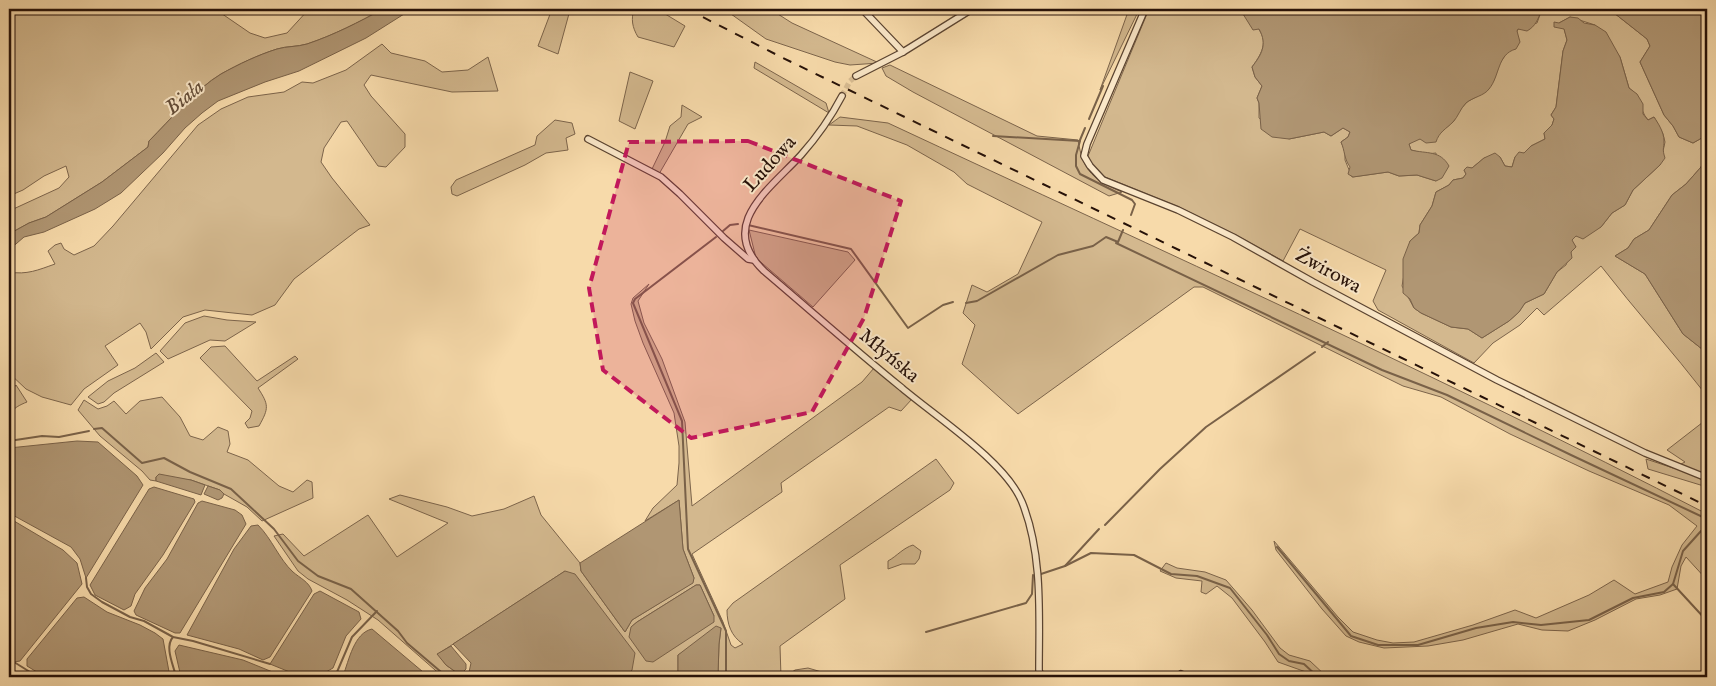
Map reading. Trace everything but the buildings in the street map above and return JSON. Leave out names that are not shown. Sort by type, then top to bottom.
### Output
[{"type":"street","points":[[862,9],[903,52]]},
{"type":"street","points":[[856,76],[903,52],[972,9]]},
{"type":"street","name":"Żwirowa","points":[[1145,9],[1087,144],[1084,156],[1090,166],[1103,180],[1178,210],[1233,237],[1497,380],[1645,453],[1707,478]]},
{"type":"street","name":"Ludowa","points":[[754,260],[746,245],[744,234],[747,216],[758,201],[809,145],[842,96]]},
{"type":"street","name":"Młyńska","points":[[588,139],[661,178],[748,259],[754,260],[764,271],[854,348],[982,452],[1005,476],[1022,501],[1032,537],[1039,590],[1039,670],[1041,677]]},
{"type":"highlighted area","points":[[748,141],[901,201],[864,318],[812,412],[691,438],[603,370],[589,288],[629,142]]},
{"type":"shaded area","points":[[9,9],[215,9],[250,33],[265,38],[287,33],[309,9],[383,9],[327,37],[300,46],[270,51],[221,74],[184,105],[149,141],[148,147],[102,182],[46,217],[29,223],[9,234],[9,211],[59,188],[69,177],[66,166],[9,196]]},
{"type":"shaded area","points":[[383,9],[412,9],[366,38],[299,71],[218,101],[185,128],[163,153],[121,193],[95,209],[44,232],[24,237],[9,250],[9,234],[29,223],[46,217],[102,182],[148,147],[149,141],[184,105],[221,74],[270,51],[300,46],[327,37]]},
{"type":"shaded area","points":[[552,9],[609,9],[570,10],[558,54],[538,46]]},
{"type":"shaded area","points":[[634,9],[657,9],[685,26],[674,47],[638,37],[633,23]]},
{"type":"shaded area","points":[[724,9],[770,9],[792,23],[879,63],[850,65],[835,62],[766,39]]},
{"type":"shaded area","points":[[1129,9],[1139,10],[1100,90]]},
{"type":"shaded area","points":[[1149,9],[1242,9],[1245,16],[1259,30],[1263,40],[1262,51],[1252,67],[1255,77],[1262,86],[1257,98],[1259,118],[1289,139],[1324,132],[1331,136],[1343,128],[1350,132],[1348,137],[1341,142],[1345,151],[1345,160],[1352,177],[1388,172],[1399,176],[1417,175],[1436,181],[1436,153],[1426,154],[1411,150],[1409,144],[1415,140],[1439,134],[1454,121],[1458,112],[1467,102],[1488,90],[1494,80],[1498,66],[1508,51],[1518,29],[1537,23],[1542,9],[1609,9],[1647,39],[1650,46],[1640,62],[1664,115],[1679,137],[1693,143],[1707,135],[1707,155],[1701,167],[1686,184],[1672,195],[1649,230],[1634,239],[1628,248],[1615,256],[1645,274],[1683,334],[1707,353],[1707,396],[1601,266],[1544,315],[1537,308],[1520,325],[1493,343],[1474,363],[1378,310],[1373,301],[1386,270],[1300,229],[1283,261],[1179,207],[1105,177],[1092,165],[1088,156]],"holes":[[[1570,17],[1595,25],[1620,57],[1629,88],[1636,95],[1645,116],[1648,120],[1654,117],[1663,134],[1665,142],[1660,165],[1633,190],[1625,205],[1612,213],[1601,227],[1576,236],[1571,240],[1576,247],[1571,252],[1566,265],[1557,272],[1544,294],[1525,303],[1509,321],[1482,338],[1468,329],[1451,327],[1421,313],[1414,308],[1402,286],[1410,241],[1419,233],[1420,225],[1432,206],[1436,192],[1449,185],[1453,180],[1463,178],[1466,174],[1464,170],[1472,168],[1484,158],[1500,157],[1505,166],[1512,167],[1515,157],[1545,139],[1544,133],[1552,125],[1554,119],[1551,115],[1556,107],[1563,51],[1567,40],[1564,28],[1559,23]]]},
{"type":"shaded area","points":[[1242,9],[1542,9],[1533,27],[1527,31],[1518,29],[1520,42],[1516,49],[1502,60],[1493,84],[1487,91],[1466,103],[1455,120],[1441,133],[1436,142],[1426,143],[1420,139],[1409,144],[1411,150],[1442,157],[1449,166],[1442,178],[1436,181],[1417,175],[1399,176],[1388,172],[1353,177],[1348,174],[1350,167],[1341,142],[1348,137],[1350,132],[1343,128],[1331,136],[1324,132],[1289,139],[1272,137],[1261,129],[1257,98],[1262,86],[1255,77],[1252,67],[1261,54],[1263,40],[1259,29],[1253,30]]},
{"type":"shaded area","points":[[1609,9],[1707,9],[1707,135],[1693,143],[1679,137],[1664,115],[1640,62],[1650,46],[1647,39]]},
{"type":"shaded area","points":[[1570,17],[1595,25],[1606,32],[1620,57],[1629,88],[1637,94],[1643,104],[1643,114],[1648,120],[1654,117],[1660,128],[1664,138],[1663,151],[1665,158],[1633,190],[1625,205],[1612,213],[1601,227],[1583,239],[1576,236],[1572,240],[1576,247],[1571,252],[1572,258],[1557,272],[1544,294],[1525,303],[1509,321],[1482,338],[1468,329],[1451,327],[1414,308],[1410,299],[1403,293],[1403,259],[1410,241],[1419,233],[1420,225],[1432,206],[1436,192],[1449,185],[1453,180],[1463,178],[1466,174],[1464,170],[1467,167],[1472,168],[1484,158],[1495,153],[1500,157],[1505,166],[1512,167],[1515,157],[1519,152],[1524,153],[1531,146],[1545,139],[1544,133],[1552,125],[1554,119],[1551,115],[1556,107],[1563,51],[1567,40],[1564,29],[1554,27],[1554,22],[1559,23]]},
{"type":"shaded area","points":[[382,44],[391,53],[425,61],[442,72],[468,70],[488,57],[498,91],[452,92],[371,75],[364,85],[371,96],[405,134],[405,147],[386,167],[378,166],[347,121],[341,122],[324,148],[321,162],[370,225],[359,229],[294,279],[275,305],[252,315],[205,310],[183,317],[151,349],[146,332],[140,323],[105,346],[118,365],[84,389],[71,405],[42,397],[26,389],[9,373],[9,272],[27,272],[55,264],[48,251],[61,243],[64,249],[74,255],[94,246],[198,125],[221,109],[248,97],[284,92],[302,82],[313,83],[346,70]]},
{"type":"shaded area","points":[[755,62],[826,103],[829,113],[754,68]]},
{"type":"shaded area","points":[[890,65],[1037,136],[1078,140],[1083,160],[1091,173],[1097,179],[1122,192],[1109,196],[913,92],[886,76],[882,68]]},
{"type":"shaded area","points":[[630,72],[653,81],[635,129],[619,121]]},
{"type":"shaded area","points":[[682,105],[702,117],[688,124],[659,174],[652,169],[665,142],[670,126],[681,117]]},
{"type":"shaded area","points":[[840,117],[888,123],[1402,363],[1707,514],[1707,580],[1686,557],[1681,566],[1677,589],[1660,595],[1636,599],[1595,620],[1568,631],[1542,630],[1518,624],[1463,640],[1428,646],[1384,648],[1359,642],[1346,636],[1322,609],[1276,550],[1274,541],[1353,632],[1393,643],[1414,642],[1473,625],[1515,610],[1536,618],[1589,595],[1614,580],[1635,594],[1668,582],[1672,567],[1682,545],[1697,526],[1669,505],[1589,471],[1510,434],[1441,397],[1403,386],[1203,287],[1194,287],[1018,414],[962,364],[975,325],[963,313],[972,285],[987,292],[1018,274],[1042,222],[967,184],[954,172],[907,145],[857,126],[829,125]]},
{"type":"shaded area","points":[[555,120],[572,123],[575,134],[566,138],[568,150],[546,153],[525,165],[457,196],[452,194],[451,187],[456,180],[535,145],[537,136]]},
{"type":"shaded area","points":[[1707,155],[1707,353],[1683,334],[1645,274],[1615,256],[1628,248],[1634,239],[1649,230],[1672,195],[1686,184],[1701,167]]},
{"type":"shaded area","points":[[749,230],[848,252],[855,260],[813,307],[756,258]]},
{"type":"shaded area","points":[[649,284],[638,301],[644,323],[662,359],[685,422],[692,506],[862,382],[874,368],[912,399],[901,411],[889,407],[781,483],[782,492],[692,554],[723,622],[731,645],[735,648],[743,644],[735,637],[729,625],[727,610],[733,603],[936,459],[954,483],[950,490],[840,565],[845,599],[780,646],[781,677],[705,677],[718,675],[721,628],[678,655],[678,677],[626,677],[632,670],[565,571],[438,654],[446,665],[460,675],[460,677],[443,677],[378,620],[347,600],[308,579],[298,571],[274,536],[283,534],[304,556],[368,515],[397,557],[448,523],[389,499],[400,495],[447,507],[472,516],[504,509],[534,496],[541,515],[580,563],[581,571],[625,632],[632,620],[692,583],[694,578],[683,549],[679,500],[645,521],[653,508],[677,485],[679,446],[674,413],[635,321],[631,304],[633,298]],"holes":[[[696,585],[700,585],[714,616],[631,627]]]},
{"type":"shaded area","points":[[204,316],[256,322],[225,341],[210,340],[168,359],[160,351],[185,323]]},
{"type":"shaded area","points":[[225,346],[257,381],[295,356],[298,359],[258,388],[266,403],[265,415],[259,426],[248,428],[245,423],[250,418],[252,411],[200,358],[211,347]]},
{"type":"shaded area","points":[[156,353],[164,362],[114,393],[104,402],[98,404],[88,397],[108,381],[135,368]]},
{"type":"shaded area","points":[[16,385],[27,402],[12,411],[9,428],[9,394]]},
{"type":"shaded area","points":[[162,397],[180,417],[190,436],[203,440],[218,427],[228,431],[230,444],[227,452],[248,460],[279,486],[293,492],[307,480],[312,482],[313,498],[262,521],[247,507],[220,490],[191,480],[156,477],[156,481],[150,480],[100,436],[78,410],[84,400],[98,409],[114,401],[126,414],[140,401]]},
{"type":"shaded area","points":[[1707,419],[1707,487],[1648,469],[1646,459],[1673,468],[1685,462],[1667,450]]},
{"type":"shaded area","points":[[77,441],[98,442],[137,476],[143,485],[86,578],[80,559],[71,547],[9,513],[9,448]]},
{"type":"shaded area","points":[[159,474],[191,480],[205,485],[201,495],[156,481],[156,477]]},
{"type":"shaded area","points":[[208,486],[220,490],[224,494],[222,498],[218,500],[204,494]]},
{"type":"shaded area","points":[[154,487],[194,499],[195,502],[163,555],[135,594],[131,606],[124,610],[95,595],[90,585],[149,489]]},
{"type":"shaded area","points":[[679,500],[683,549],[694,578],[693,583],[632,620],[625,632],[581,571],[580,563]]},
{"type":"shaded area","points":[[202,501],[235,510],[242,515],[246,524],[180,633],[175,633],[136,615],[134,611],[145,588],[167,559],[198,503]]},
{"type":"shaded area","points":[[9,518],[63,550],[77,563],[82,584],[20,661],[14,662],[9,659]]},
{"type":"shaded area","points":[[258,525],[288,567],[307,583],[312,591],[270,657],[263,660],[239,649],[187,635],[234,549],[251,526]]},
{"type":"shaded area","points":[[913,545],[921,551],[919,559],[915,564],[902,564],[888,569],[888,561]]},
{"type":"shaded area","points":[[1166,563],[1177,568],[1205,572],[1226,580],[1252,610],[1280,648],[1289,655],[1310,661],[1327,677],[1311,677],[1306,672],[1278,662],[1232,598],[1217,586],[1206,594],[1201,592],[1202,581],[1176,578],[1160,571]]},
{"type":"shaded area","points":[[565,571],[575,574],[635,653],[632,670],[626,677],[463,677],[469,672],[471,663],[453,644]]},
{"type":"shaded area","points":[[696,585],[700,585],[714,616],[714,622],[653,662],[646,661],[629,637],[631,627]]},
{"type":"shaded area","points":[[320,591],[359,612],[361,619],[346,636],[333,668],[317,677],[302,677],[270,664],[314,594]]},
{"type":"shaded area","points":[[84,597],[107,612],[140,625],[163,639],[170,677],[45,677],[27,666],[27,659],[77,598]]},
{"type":"shaded area","points":[[716,626],[721,628],[718,675],[678,677],[678,655]]},
{"type":"shaded area","points":[[372,629],[429,677],[344,677],[356,641]]},
{"type":"shaded area","points":[[179,645],[243,660],[285,677],[181,677],[175,651]]},
{"type":"shaded area","points":[[451,646],[466,664],[466,669],[460,675],[446,665],[437,654]]},
{"type":"shaded area","points":[[808,668],[839,677],[785,677],[795,670]]},
{"type":"waterway","points":[[1089,119],[1103,86]]},
{"type":"waterway","points":[[1080,140],[1085,128]]},
{"type":"waterway","points":[[993,136],[1080,141],[1076,155],[1076,166],[1080,174],[1132,200],[1135,204],[1131,215]]},
{"type":"waterway","points":[[723,231],[730,225],[738,224]]},
{"type":"waterway","points":[[748,225],[851,249],[908,328],[943,305],[953,302]]},
{"type":"waterway","points":[[966,303],[977,301],[1058,255],[1093,246],[1106,237],[1118,242],[1123,230]]},
{"type":"waterway","points":[[716,237],[635,299],[633,303],[682,421],[688,549],[726,631],[726,677]]},
{"type":"waterway","points":[[1116,243],[1382,370],[1447,395],[1707,519]]},
{"type":"waterway","points":[[1322,347],[1328,342]]},
{"type":"waterway","points":[[1105,525],[1160,469],[1206,427],[1315,352]]},
{"type":"waterway","points":[[94,429],[102,428],[142,463],[164,458],[190,472],[231,489],[274,529],[298,561],[318,576],[351,589],[398,631],[407,643],[447,677]]},
{"type":"waterway","points":[[9,441],[42,436],[59,437],[89,431]]},
{"type":"waterway","points":[[1277,547],[1351,636],[1378,645],[1418,645],[1476,628],[1513,622],[1541,625],[1589,620],[1633,598],[1664,592],[1673,584],[1683,551],[1707,527]]},
{"type":"waterway","points":[[1041,574],[1065,566],[1099,529]]},
{"type":"waterway","points":[[1065,566],[1091,553],[1134,555],[1171,574],[1197,576],[1230,588],[1267,635],[1279,654],[1289,661],[1304,664],[1318,677]]},
{"type":"waterway","points":[[926,632],[1026,603],[1032,594],[1033,575]]},
{"type":"waterway","points":[[86,578],[87,587],[91,594],[130,617],[144,621],[173,637],[193,641],[270,664]]},
{"type":"waterway","points":[[1673,584],[1707,621]]},
{"type":"waterway","points":[[331,677],[337,672],[352,637],[377,611]]},
{"type":"waterway","points":[[173,637],[170,641],[169,651],[176,677]]},
{"type":"waterway","points":[[14,662],[38,677]]},
{"type":"waterway","points":[[796,677],[810,674],[834,677]]},
{"type":"tunnel","points":[[842,96],[850,81],[856,76]]},
{"type":"railway","points":[[687,9],[783,58],[1707,506]]},
{"type":"water label","name":"Biała","points":[[185,98]]}]
